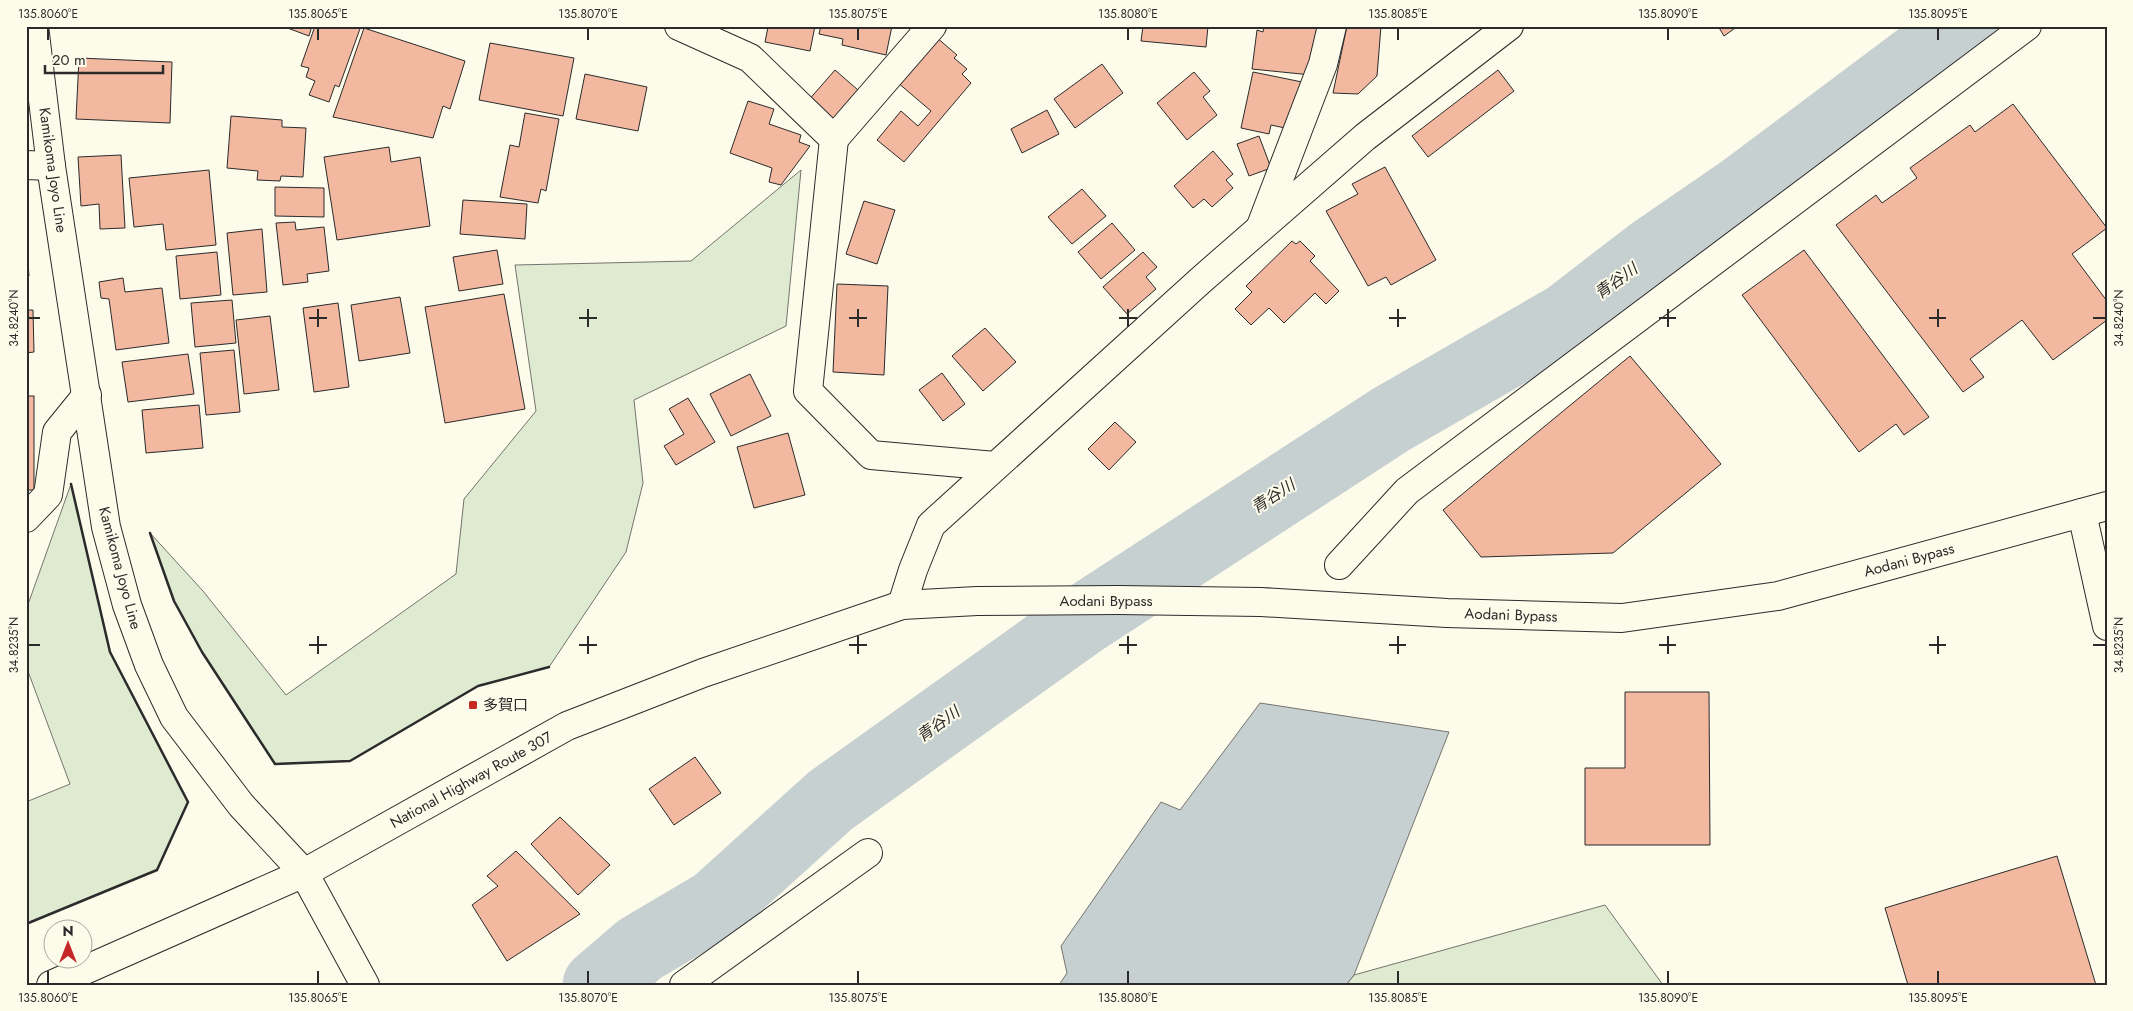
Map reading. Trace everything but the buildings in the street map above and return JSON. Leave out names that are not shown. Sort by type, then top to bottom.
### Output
[{"type":"main road","name":"Kamikoma Joyo Line","points":[[34,26],[38,166],[87,395],[106,527],[127,604],[149,665],[174,717],[241,805],[304,873],[365,985]]},
{"type":"main road","points":[[679,26],[750,58],[834,139]]},
{"type":"main road","points":[[932,26],[834,139],[808,391],[871,455],[995,466]]},
{"type":"main road","points":[[1260,229],[1323,64],[1332,26]]},
{"type":"main road","points":[[902,604],[931,525],[1365,137],[1509,26]]},
{"type":"main road","points":[[1339,565],[1408,491],[2027,26]]},
{"type":"main road","points":[[26,518],[48,495],[57,432],[87,395]]},
{"type":"main road","points":[[2095,510],[2107,626]]},
{"type":"main road","name":"Aodani Bypass","points":[[902,604],[977,601],[1118,600],[1261,602],[1447,613],[1622,618],[1778,596],[2095,510]]},
{"type":"main road","name":"National Highway Route 307","points":[[51,985],[304,873],[567,726],[703,673],[902,604]]},
{"type":"main road","points":[[684,985],[868,853]]},
{"type":"green space","points":[[801,170],[786,326],[634,400],[643,483],[626,552],[549,667],[478,686],[350,761],[275,764],[202,652],[174,601],[150,533],[203,591],[286,695],[456,574],[464,499],[536,411],[515,265],[691,261]]},
{"type":"green space","points":[[71,484],[110,652],[188,802],[157,870],[26,924],[26,802],[70,784],[26,666],[26,610]]},
{"type":"green space","points":[[1605,905],[1663,985],[1346,985],[1354,975]]},
{"type":"shaded area","points":[[1260,703],[1449,732],[1354,975],[1346,985],[1059,985],[1067,973],[1061,946],[1161,802],[1180,810]]},
{"type":"waterway","name":"青谷川","points":[[598,985],[640,949],[716,904],[831,800],[1080,622],[1390,420],[1567,318],[1650,254],[1743,190],[1962,26]]},
{"type":"wall","points":[[26,924],[157,870],[188,802],[110,652],[71,484]]},
{"type":"wall","points":[[150,533],[174,601],[202,652],[275,764],[350,761],[478,686],[549,667]]},
{"type":"place","name":"多賀口","points":[[473,705]]}]
